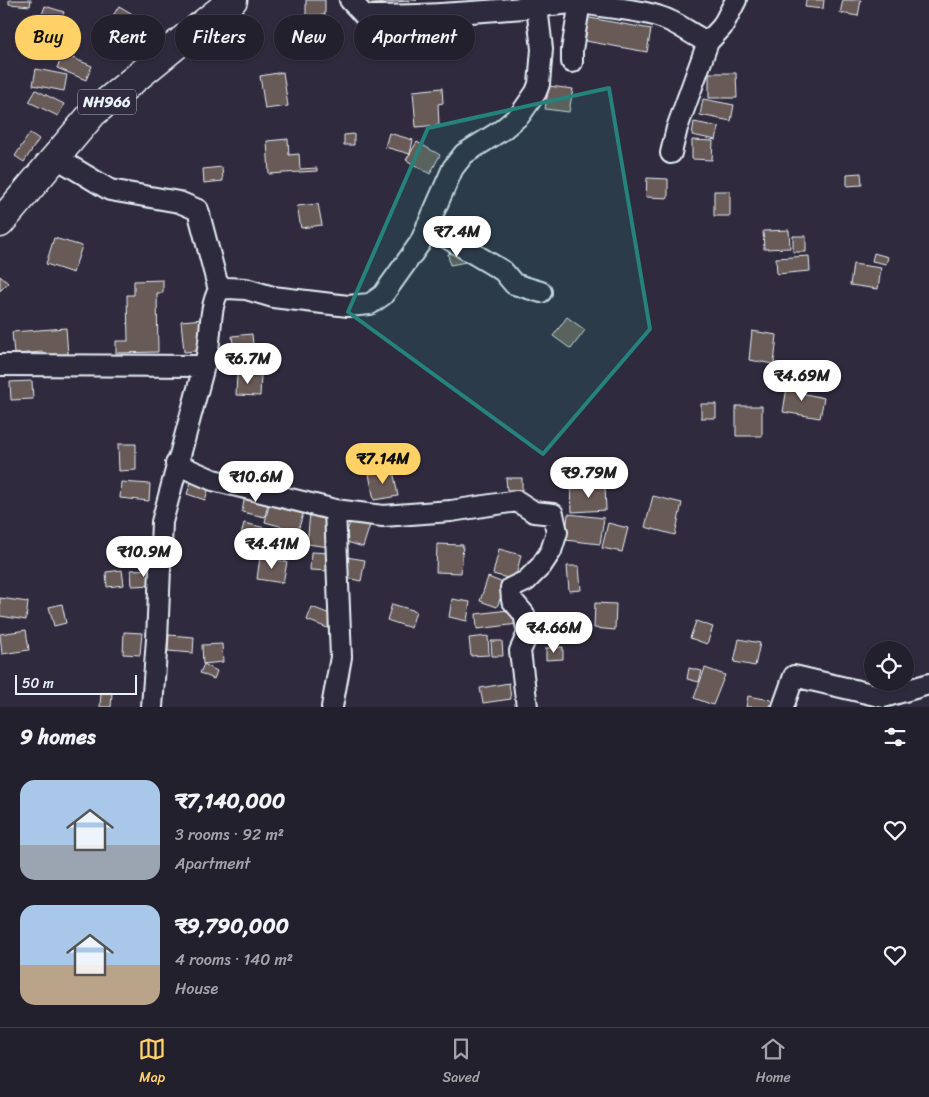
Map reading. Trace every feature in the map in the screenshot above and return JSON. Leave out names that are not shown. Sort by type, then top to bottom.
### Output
[{"type":"highway","name":"NH966","points":[[0,223],[93,113],[233,0]]},
{"type":"street","points":[[350,0],[365,16],[418,15],[537,7],[580,1],[659,16],[674,22],[708,42]]},
{"type":"street","points":[[671,153],[682,112],[708,42],[722,27],[736,0]]},
{"type":"street","points":[[572,62],[572,50],[580,1]]},
{"type":"street","points":[[219,290],[227,288],[246,289],[273,296],[329,305],[348,306],[370,304],[382,295],[420,243],[453,168],[464,154],[502,130],[520,115],[536,92],[539,84],[542,49],[537,7]]},
{"type":"street","points":[[55,157],[110,190],[179,202],[198,210],[219,290],[214,300],[208,351],[176,464],[162,522],[152,707]]},
{"type":"street","points":[[427,226],[503,272],[514,284],[542,292]]},
{"type":"street","points":[[0,365],[204,366]]},
{"type":"street","points":[[176,464],[213,480],[335,510],[383,516],[451,511],[517,501],[534,512],[553,514],[557,532],[551,551],[541,566],[526,581],[511,588],[512,600],[524,614],[528,633],[520,652],[527,707]]},
{"type":"street","points":[[332,707],[341,657],[335,510]]},
{"type":"street","points":[[784,707],[794,676],[884,697],[929,684]]},
{"type":"highlighted area","points":[[609,88],[650,329],[543,454],[348,312],[428,128]]},
{"type":"building","points":[[9,0],[31,0],[30,6],[9,4]]},
{"type":"building","points":[[306,0],[325,0],[325,15],[306,15]]},
{"type":"building","points":[[364,0],[417,0],[365,5]]},
{"type":"building","points":[[806,0],[824,0],[823,9],[805,7]]},
{"type":"building","points":[[843,0],[861,0],[858,16],[840,13]]},
{"type":"building","points":[[45,6],[64,12],[63,15],[42,15]]},
{"type":"building","points":[[119,6],[134,15],[113,15]]},
{"type":"building","points":[[584,17],[651,29],[647,52],[580,40]]},
{"type":"building","points":[[60,60],[78,60],[92,66],[86,80],[57,68]]},
{"type":"building","points":[[36,69],[67,75],[64,91],[33,85]]},
{"type":"building","points":[[283,72],[288,106],[265,109],[260,76]]},
{"type":"building","points":[[709,73],[736,73],[737,98],[709,98]]},
{"type":"building","points":[[549,86],[573,89],[569,112],[545,109]]},
{"type":"building","points":[[442,88],[443,103],[438,104],[439,125],[416,127],[413,91]]},
{"type":"building","points":[[36,90],[64,104],[58,116],[29,102]]},
{"type":"building","points":[[703,99],[734,105],[731,121],[700,115]]},
{"type":"building","points":[[694,122],[719,127],[716,140],[692,135]]},
{"type":"building","points":[[30,133],[39,139],[24,162],[15,156]]},
{"type":"building","points":[[389,133],[413,140],[410,154],[385,147]]},
{"type":"building","points":[[354,134],[354,145],[344,145],[344,135]]},
{"type":"building","points":[[288,139],[289,155],[299,154],[300,169],[317,168],[317,171],[269,174],[267,141]]},
{"type":"building","points":[[692,140],[713,141],[712,160],[692,159]]},
{"type":"building","points":[[417,142],[440,155],[430,174],[406,160]]},
{"type":"building","points":[[222,167],[223,181],[204,183],[203,169]]},
{"type":"building","points":[[861,173],[862,185],[847,186],[847,174]]},
{"type":"building","points":[[647,178],[668,179],[668,198],[646,197]]},
{"type":"building","points":[[714,191],[730,191],[730,216],[714,216]]},
{"type":"building","points":[[318,204],[322,225],[301,228],[297,206]]},
{"type":"building","points":[[789,230],[790,248],[764,249],[763,231]]},
{"type":"building","points":[[793,236],[806,236],[806,252],[793,252]]},
{"type":"building","points":[[54,238],[82,246],[73,273],[46,264]]},
{"type":"building","points":[[464,251],[466,262],[450,265],[448,254]]},
{"type":"building","points":[[874,253],[888,257],[886,264],[872,261]]},
{"type":"building","points":[[809,256],[810,271],[777,274],[776,258]]},
{"type":"building","points":[[853,264],[881,268],[878,289],[850,285]]},
{"type":"building","points":[[0,276],[8,283],[0,291]]},
{"type":"building","points":[[163,280],[163,293],[157,293],[158,352],[116,353],[116,341],[128,341],[127,295],[134,295],[134,281]]},
{"type":"building","points":[[567,317],[585,330],[571,349],[553,336]]},
{"type":"building","points":[[203,319],[206,350],[184,352],[181,321]]},
{"type":"building","points":[[66,328],[68,355],[43,357],[43,352],[14,354],[12,332]]},
{"type":"building","points":[[752,331],[777,335],[774,364],[749,360]]},
{"type":"building","points":[[252,334],[254,357],[235,359],[232,336]]},
{"type":"building","points":[[237,374],[261,375],[260,396],[236,395]]},
{"type":"building","points":[[32,381],[33,399],[11,400],[10,382]]},
{"type":"building","points":[[788,381],[802,383],[801,393],[824,398],[820,418],[783,412]]},
{"type":"building","points":[[701,404],[716,404],[716,418],[701,418]]},
{"type":"building","points":[[736,406],[762,406],[762,436],[736,436]]},
{"type":"building","points":[[118,444],[136,444],[136,470],[119,471]]},
{"type":"building","points":[[393,470],[398,496],[374,500],[369,474]]},
{"type":"building","points":[[193,476],[211,482],[205,500],[187,494]]},
{"type":"building","points":[[506,478],[522,478],[522,490],[507,490]]},
{"type":"building","points":[[121,482],[150,484],[149,501],[120,498]]},
{"type":"building","points":[[605,486],[606,510],[572,512],[571,488]]},
{"type":"building","points":[[246,489],[270,494],[265,517],[242,512]]},
{"type":"building","points":[[653,496],[682,503],[675,535],[645,527]]},
{"type":"building","points":[[271,497],[305,507],[298,531],[265,522]]},
{"type":"building","points":[[310,513],[333,516],[329,547],[307,544]]},
{"type":"building","points":[[568,514],[604,518],[600,544],[565,540]]},
{"type":"building","points":[[351,519],[370,525],[363,547],[344,541]]},
{"type":"building","points":[[244,523],[296,535],[291,556],[239,543]]},
{"type":"building","points":[[608,523],[628,528],[622,552],[602,548]]},
{"type":"building","points":[[437,544],[463,545],[461,573],[436,572]]},
{"type":"building","points":[[499,549],[521,555],[515,580],[493,574]]},
{"type":"building","points":[[311,552],[331,553],[330,571],[310,570]]},
{"type":"building","points":[[340,556],[365,560],[361,581],[336,576]]},
{"type":"building","points":[[260,557],[287,562],[283,583],[257,579]]},
{"type":"building","points":[[567,566],[579,566],[581,590],[569,591]]},
{"type":"building","points":[[156,569],[157,585],[132,586],[131,570]]},
{"type":"building","points":[[122,570],[124,585],[107,587],[106,572]]},
{"type":"building","points":[[488,577],[506,584],[497,607],[480,601]]},
{"type":"building","points":[[0,598],[28,602],[26,620],[0,616]]},
{"type":"building","points":[[452,599],[470,602],[467,621],[449,617]]},
{"type":"building","points":[[595,603],[616,604],[615,630],[594,628]]},
{"type":"building","points":[[62,604],[66,623],[54,626],[49,607]]},
{"type":"building","points":[[392,604],[416,611],[411,628],[387,620]]},
{"type":"building","points":[[312,607],[335,616],[330,629],[307,620]]},
{"type":"building","points":[[516,609],[518,624],[477,629],[476,614]]},
{"type":"building","points":[[696,621],[713,627],[707,644],[690,638]]},
{"type":"building","points":[[26,630],[29,650],[2,654],[0,634]]},
{"type":"building","points":[[124,632],[142,633],[140,655],[123,654]]},
{"type":"building","points":[[169,635],[194,637],[193,653],[168,651]]},
{"type":"building","points":[[488,636],[489,655],[471,656],[469,638]]},
{"type":"building","points":[[739,639],[760,643],[755,666],[734,662]]},
{"type":"building","points":[[491,641],[502,641],[503,656],[492,656]]},
{"type":"building","points":[[222,644],[223,662],[203,664],[202,645]]},
{"type":"building","points":[[563,647],[563,659],[546,660],[546,648]]},
{"type":"building","points":[[204,664],[217,671],[214,679],[200,673]]},
{"type":"building","points":[[689,668],[702,671],[699,682],[687,679]]},
{"type":"building","points":[[705,668],[725,675],[713,705],[694,698]]},
{"type":"building","points":[[509,683],[511,699],[483,703],[480,688]]},
{"type":"building","points":[[101,693],[112,693],[111,707],[100,707]]},
{"type":"building","points":[[748,696],[771,700],[770,707],[746,707]]}]
